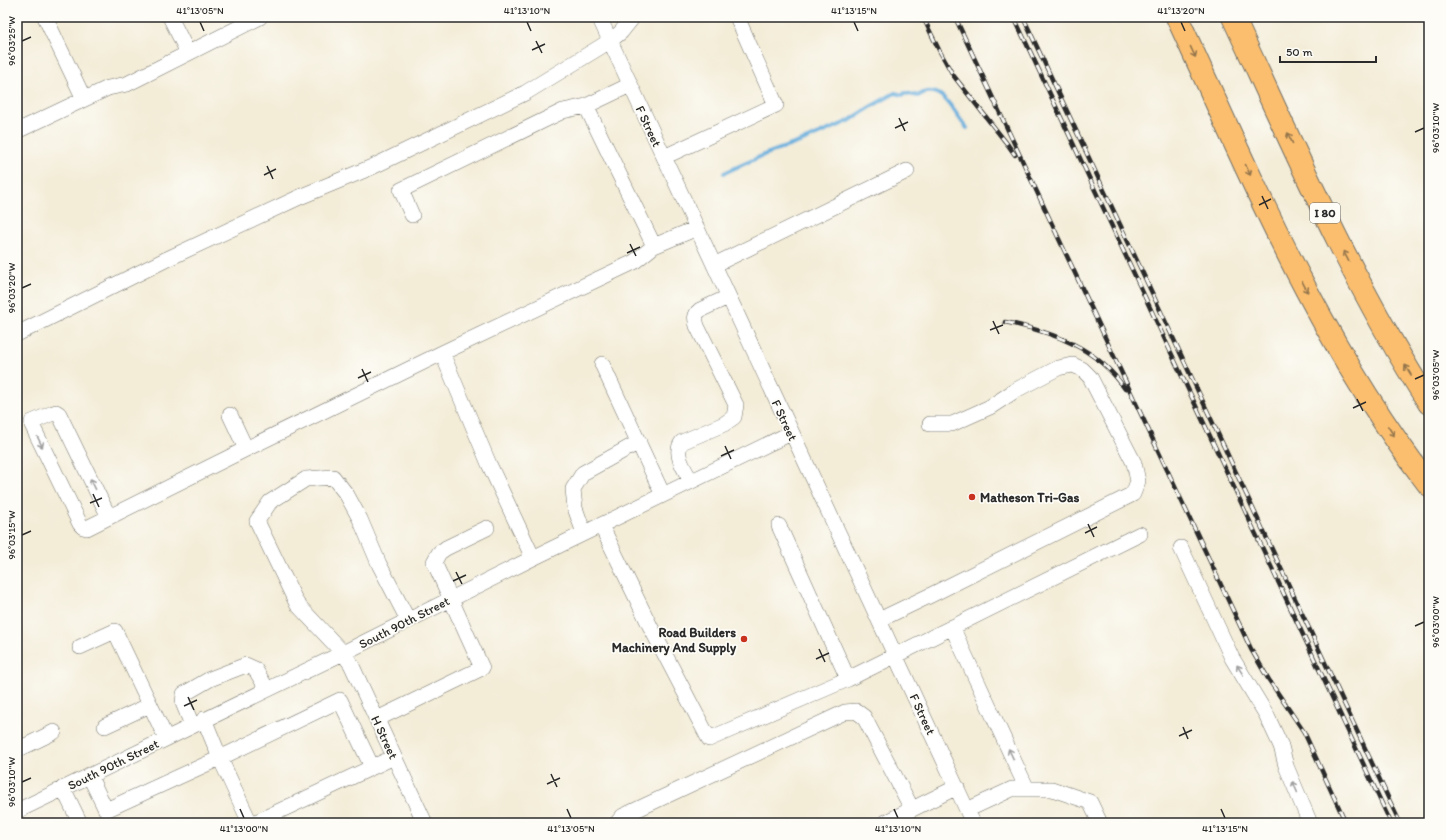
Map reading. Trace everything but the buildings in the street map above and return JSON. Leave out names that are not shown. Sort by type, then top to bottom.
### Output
[{"type":"highway","points":[[1177,17],[1283,245],[1318,313],[1369,398],[1397,441],[1429,485]]},
{"type":"highway","name":"I 80","points":[[1233,17],[1358,280],[1392,342],[1429,403]]},
{"type":"street","points":[[45,17],[84,99]]},
{"type":"street","points":[[170,17],[188,53]]},
{"type":"street","points":[[17,131],[108,88],[127,84],[260,17]]},
{"type":"street","name":"F Street","points":[[599,17],[970,817]]},
{"type":"street","points":[[17,334],[168,259],[302,196],[372,167],[525,93],[610,41],[621,32],[633,17]]},
{"type":"street","points":[[664,158],[776,105],[737,17]]},
{"type":"street","points":[[412,215],[401,190],[563,110],[586,106],[630,85]]},
{"type":"street","points":[[586,106],[654,246]]},
{"type":"street","points":[[714,264],[907,171]]},
{"type":"street","points":[[114,515],[106,511],[59,414],[53,412],[32,422],[32,425],[80,524],[87,528],[114,515],[246,449],[442,353],[634,262],[654,246],[697,228]]},
{"type":"street","points":[[691,481],[679,455],[679,447],[682,442],[724,424],[734,417],[736,411],[736,405],[729,389],[697,326],[695,318],[700,310],[728,297]]},
{"type":"street","points":[[442,353],[489,464],[533,558]]},
{"type":"street","points":[[602,364],[663,495]]},
{"type":"street","points":[[878,620],[931,596],[1133,494],[1138,481],[1134,463],[1090,377],[1082,368],[1073,365],[1058,368],[1016,390],[990,407],[952,424],[930,424]]},
{"type":"street","points":[[230,415],[246,449]]},
{"type":"street","name":"South 90th Street","points":[[17,811],[791,433]]},
{"type":"street","points":[[584,533],[575,508],[573,490],[583,473],[639,442]]},
{"type":"street","name":"H Street","points":[[408,620],[379,564],[360,519],[347,495],[333,477],[306,479],[270,502],[257,521],[297,604],[343,653],[351,664],[425,823]]},
{"type":"street","points":[[601,525],[649,624],[709,739],[848,679],[1140,534]]},
{"type":"street","points":[[779,526],[848,679]]},
{"type":"street","points":[[377,719],[482,668],[434,562],[439,553],[446,548],[487,528]]},
{"type":"street","points":[[1181,548],[1232,658],[1266,714],[1281,746],[1286,766],[1310,823]]},
{"type":"street","points":[[952,627],[1027,789]]},
{"type":"street","points":[[80,647],[115,631],[166,738]]},
{"type":"street","points":[[250,823],[220,758],[198,722],[183,703],[184,694],[210,679],[246,665],[255,668],[267,689]]},
{"type":"street","points":[[89,776],[106,810],[220,758],[340,700],[372,767]]},
{"type":"street","points":[[105,726],[150,705]]},
{"type":"street","points":[[617,823],[623,816],[845,712],[856,711],[864,717],[912,809]]},
{"type":"street","points":[[17,750],[54,732]]},
{"type":"street","points":[[254,823],[394,757]]},
{"type":"street","points":[[884,823],[957,787]]},
{"type":"street","points":[[63,788],[80,823]]},
{"type":"street","points":[[970,817],[1012,789],[1052,789],[1090,802],[1100,823]]},
{"type":"waterway","points":[[724,173],[766,154],[805,140],[849,121],[895,93],[903,95],[905,93],[918,96],[927,92],[939,94],[950,104],[967,128]]},
{"type":"railway","points":[[923,17],[953,75],[1015,155]]},
{"type":"railway","points":[[955,17],[1251,649],[1269,680],[1304,732],[1346,823]]},
{"type":"railway","points":[[1014,17],[1391,823]]},
{"type":"railway","points":[[1023,17],[1400,823]]},
{"type":"railway","points":[[1005,322],[1040,331],[1087,352],[1114,374],[1125,389]]},
{"type":"place","name":"Matheson Tri-Gas","points":[[972,497]]},
{"type":"place","name":"Road Builders Machinery And Supply","points":[[744,639]]}]
